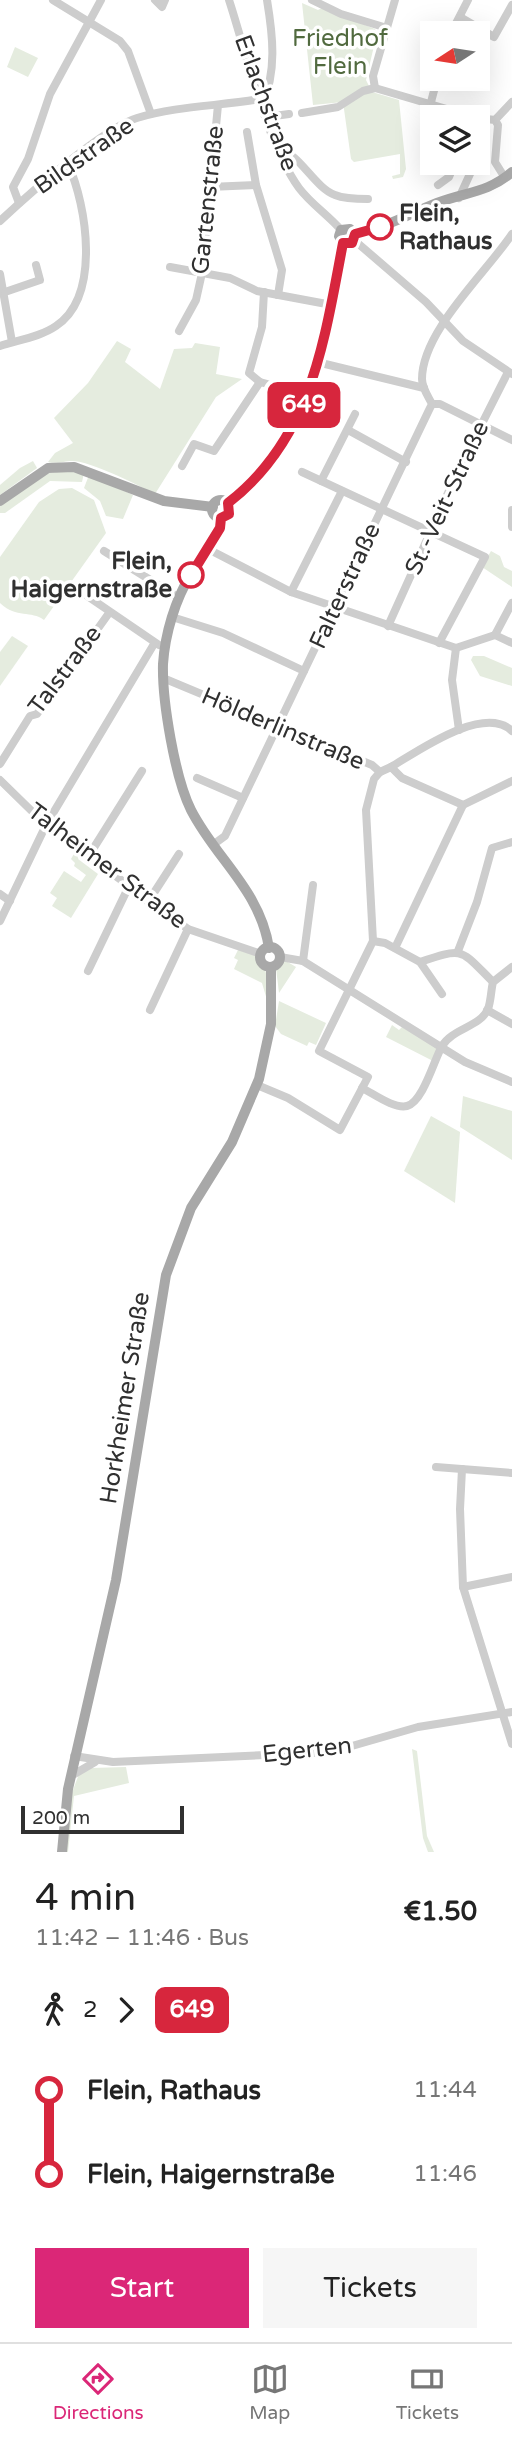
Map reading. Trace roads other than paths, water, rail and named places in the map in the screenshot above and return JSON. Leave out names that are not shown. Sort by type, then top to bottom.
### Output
[{"type":"main road","points":[[343,243],[438,202],[483,191],[509,175]]},
{"type":"main road","points":[[0,501],[34,475],[56,467],[89,471],[141,493],[179,505],[213,507],[219,501],[228,503],[250,487],[297,421],[308,395],[332,305],[343,243],[339,236],[341,230],[350,229],[355,237]]},
{"type":"main road","points":[[221,518],[230,512],[228,503]]},
{"type":"main road","points":[[213,507],[214,514],[221,518]]},
{"type":"main road","points":[[221,518],[220,528],[179,598],[160,646],[166,709],[186,796],[252,897],[265,951],[262,963],[271,967],[278,962],[278,951],[265,951]]},
{"type":"main road","name":"Horkheimer Straße","points":[[62,1852],[71,1776],[108,1619],[166,1275],[191,1208],[232,1142],[257,1085],[271,1024],[271,967]]},
{"type":"street","points":[[54,0],[120,41],[128,51],[151,114]]},
{"type":"street","points":[[19,203],[12,187],[28,159],[50,94],[101,0]]},
{"type":"street","points":[[155,0],[162,7],[165,0]]},
{"type":"street","name":"Erlachstraße","points":[[229,0],[261,102],[281,151],[300,188],[341,230]]},
{"type":"street","points":[[261,102],[272,71],[272,29],[267,0]]},
{"type":"street","points":[[312,0],[341,14],[387,28]]},
{"type":"street","points":[[375,88],[373,76],[395,0]]},
{"type":"street","points":[[458,21],[468,0]]},
{"type":"street","points":[[460,17],[494,37],[512,5]]},
{"type":"street","points":[[302,114],[338,107],[363,91],[375,88],[427,105]]},
{"type":"street","name":"Bildstraße","points":[[0,221],[68,164],[121,125],[151,114],[261,102]]},
{"type":"street","points":[[495,120],[512,102]]},
{"type":"street","name":"Gartenstraße","points":[[179,331],[196,299],[202,273],[218,105]]},
{"type":"street","points":[[267,117],[289,114]]},
{"type":"street","points":[[490,119],[495,120]]},
{"type":"street","points":[[495,120],[498,132],[495,162],[509,175]]},
{"type":"street","points":[[247,132],[256,185],[282,270],[278,295]]},
{"type":"street","points":[[281,151],[292,156],[328,192],[344,197],[368,199]]},
{"type":"street","points":[[0,346],[56,326],[78,302],[83,288],[86,244],[77,184],[68,164]]},
{"type":"street","points":[[439,185],[450,175]]},
{"type":"street","points":[[459,198],[470,175]]},
{"type":"street","points":[[209,187],[256,185]]},
{"type":"street","points":[[512,234],[509,247],[443,323],[424,369],[424,388],[432,404],[440,404],[512,440]]},
{"type":"street","points":[[355,237],[426,302],[443,323],[477,352],[510,373]]},
{"type":"street","points":[[5,292],[40,280],[36,265]]},
{"type":"street","points":[[170,267],[237,280],[264,292],[332,305]]},
{"type":"street","points":[[0,274],[12,342]]},
{"type":"street","points":[[264,292],[262,327],[249,373],[260,382],[308,395]]},
{"type":"street","points":[[317,362],[424,388]]},
{"type":"street","name":"St.-Veit-Straße","points":[[388,626],[481,423],[510,373]]},
{"type":"street","points":[[182,466],[194,444],[214,451],[260,382]]},
{"type":"street","name":"Falterstraße","points":[[215,844],[225,836],[432,404]]},
{"type":"street","points":[[321,481],[355,414]]},
{"type":"street","points":[[348,430],[406,462]]},
{"type":"street","points":[[302,472],[485,557],[439,643]]},
{"type":"street","points":[[291,592],[342,491]]},
{"type":"street","points":[[512,510],[512,527]]},
{"type":"street","points":[[208,549],[291,592],[456,648],[495,635],[512,603]]},
{"type":"street","points":[[104,551],[179,598]]},
{"type":"street","points":[[0,921],[46,825],[160,646],[77,589]]},
{"type":"street","name":"Talstraße","points":[[0,764],[30,716],[37,714],[109,613]]},
{"type":"street","points":[[173,617],[223,633],[304,671]]},
{"type":"street","points":[[495,635],[512,643]]},
{"type":"street","points":[[456,648],[453,680],[459,730]]},
{"type":"street","name":"Hölderlinstraße","points":[[163,678],[372,765],[380,772],[391,766],[402,778],[463,805]]},
{"type":"street","points":[[391,766],[459,730],[495,722],[512,731]]},
{"type":"street","points":[[88,858],[142,771]]},
{"type":"street","points":[[257,1085],[288,1098],[340,1130],[362,1088],[367,1074],[319,1051],[373,941],[366,810],[369,792],[380,772]]},
{"type":"street","points":[[197,778],[243,798]]},
{"type":"street","name":"Talheimer Straße","points":[[0,780],[46,825],[128,888],[188,929],[265,951]]},
{"type":"street","points":[[395,948],[463,805],[512,781]]},
{"type":"street","points":[[458,951],[477,902],[492,848],[512,842]]},
{"type":"street","points":[[148,902],[178,854]]},
{"type":"street","points":[[303,961],[313,885]]},
{"type":"street","points":[[88,971],[128,888]]},
{"type":"street","points":[[0,894],[10,901]]},
{"type":"street","points":[[150,1010],[188,929]]},
{"type":"street","points":[[373,941],[395,948],[420,962],[442,994]]},
{"type":"street","points":[[420,962],[458,951],[464,953],[493,982]]},
{"type":"street","points":[[280,957],[303,961],[481,1070],[512,1082]]},
{"type":"street","points":[[362,1088],[399,1106],[409,1106],[417,1100],[443,1045],[451,1034],[479,1020],[487,1010],[493,982],[512,967]]},
{"type":"street","points":[[487,1010],[512,1024]]},
{"type":"street","points":[[436,1467],[512,1474]]},
{"type":"street","points":[[462,1469],[460,1509],[463,1587],[500,1714],[512,1744]]},
{"type":"street","points":[[463,1587],[512,1577]]},
{"type":"street","name":"Egerten","points":[[75,1756],[98,1761],[331,1752],[418,1727],[512,1712]]},
{"type":"street","name":"Egerten","points":[[71,1776],[98,1761]]},
{"type":"place","name":"Flein, Rathaus","points":[[380,227]]},
{"type":"place","name":"Flein, Haigernstraße","points":[[191,575]]},
{"type":"park label","name":"Friedhof Flein","points":[[340,52]]}]
